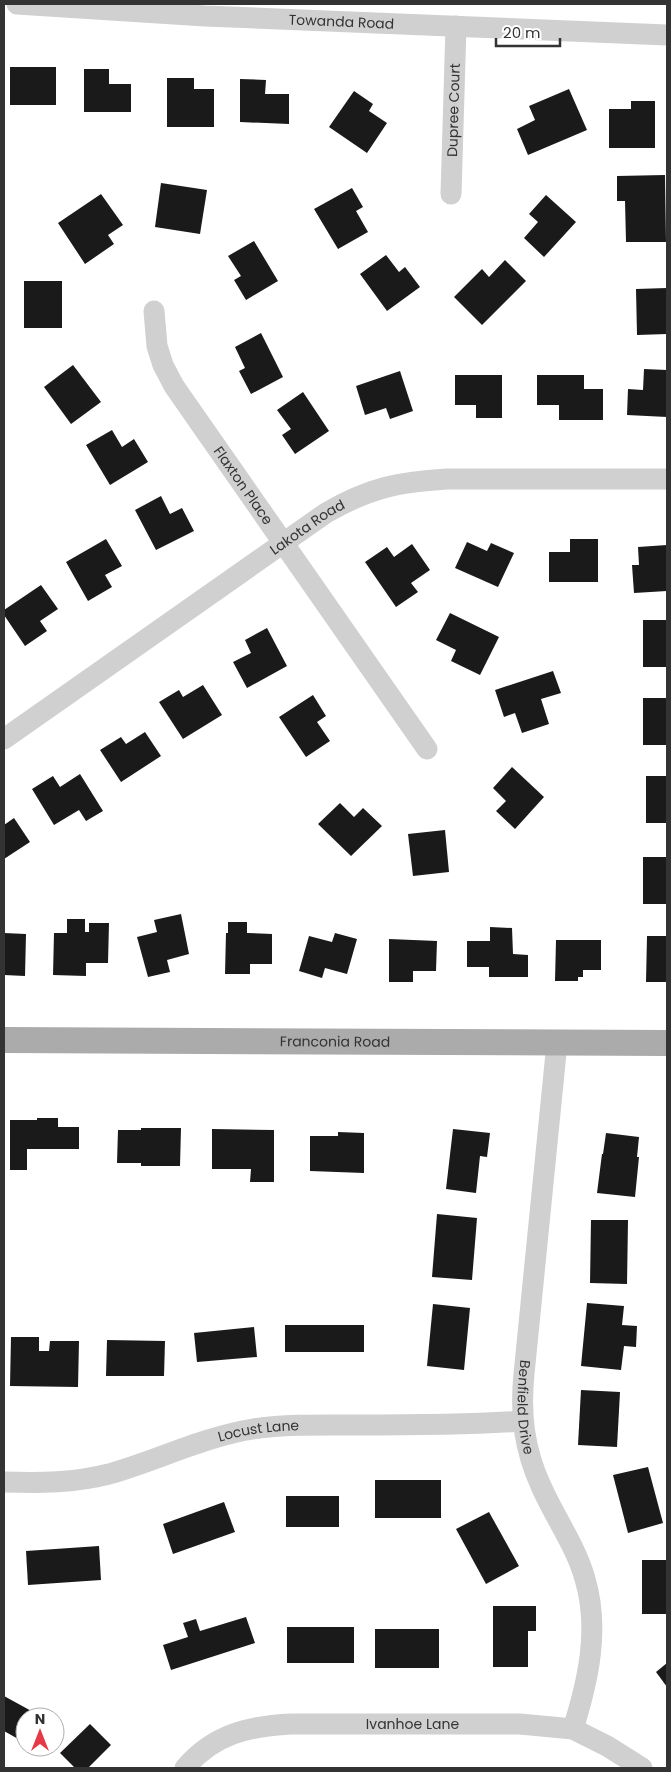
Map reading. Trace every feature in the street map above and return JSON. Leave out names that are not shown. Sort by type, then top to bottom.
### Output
[{"type":"main road","name":"Franconia Road","points":[[4,1040],[667,1043]]},
{"type":"street","name":"Towanda Road","points":[[17,4],[205,10],[456,26],[667,35]]},
{"type":"street","name":"Dupree Court","points":[[451,194],[456,26]]},
{"type":"street","name":"Flaxton Place","points":[[154,311],[157,346],[163,365],[174,386],[427,749]]},
{"type":"street","name":"Lakota Road","points":[[4,739],[326,513],[350,500],[390,485],[413,481],[447,479],[667,479]]},
{"type":"street","name":"Benfield Drive","points":[[557,1043],[524,1374],[522,1421],[531,1462],[541,1486],[575,1552],[585,1579],[591,1604],[592,1639],[587,1675],[573,1729]]},
{"type":"street","name":"Locust Lane","points":[[4,1482],[51,1483],[81,1480],[110,1474],[210,1438],[257,1428],[301,1425],[475,1424],[522,1421]]},
{"type":"street","name":"Ivanhoe Lane","points":[[185,1768],[209,1746],[231,1734],[264,1726],[520,1724],[573,1729],[607,1746],[642,1768]]},
{"type":"building","points":[[10,67],[56,67],[56,105],[10,105]]},
{"type":"building","points":[[84,69],[109,69],[109,84],[131,84],[131,112],[84,112]]},
{"type":"building","points":[[167,78],[194,78],[194,89],[214,89],[214,127],[167,127]]},
{"type":"building","points":[[240,79],[266,80],[265,94],[289,94],[289,124],[240,122]]},
{"type":"building","points":[[569,89],[587,130],[528,155],[517,129],[535,120],[529,106]]},
{"type":"building","points":[[354,91],[373,104],[369,111],[387,123],[367,153],[329,127]]},
{"type":"building","points":[[631,101],[655,101],[655,148],[609,148],[609,109],[631,109]]},
{"type":"building","points":[[665,175],[666,242],[626,242],[625,201],[617,201],[617,176]]},
{"type":"building","points":[[161,183],[207,190],[200,234],[155,227]]},
{"type":"building","points":[[352,188],[363,207],[356,211],[368,232],[338,249],[314,209]]},
{"type":"building","points":[[101,194],[123,225],[108,235],[114,244],[85,264],[58,223]]},
{"type":"building","points":[[546,195],[576,222],[544,257],[524,238],[538,222],[529,214]]},
{"type":"building","points":[[254,241],[278,281],[246,300],[234,280],[241,276],[228,256]]},
{"type":"building","points":[[386,255],[399,272],[405,267],[420,287],[387,311],[360,274]]},
{"type":"building","points":[[505,260],[526,281],[482,325],[454,297],[482,269],[489,277]]},
{"type":"building","points":[[24,281],[62,281],[62,328],[24,328]]},
{"type":"building","points":[[667,288],[667,334],[637,335],[636,289]]},
{"type":"building","points":[[261,333],[283,377],[251,394],[239,371],[245,368],[235,347]]},
{"type":"building","points":[[73,365],[101,402],[71,424],[44,387]]},
{"type":"building","points":[[644,369],[667,370],[667,417],[627,415],[628,389],[643,390]]},
{"type":"building","points":[[400,371],[413,411],[390,419],[386,408],[365,415],[356,386]]},
{"type":"building","points":[[455,375],[502,375],[502,418],[476,418],[476,405],[455,405]]},
{"type":"building","points":[[537,375],[584,375],[584,389],[603,389],[603,420],[559,420],[559,405],[537,405]]},
{"type":"building","points":[[303,392],[329,431],[295,454],[282,435],[291,429],[277,410]]},
{"type":"building","points":[[112,430],[122,447],[134,439],[148,462],[110,485],[86,445]]},
{"type":"building","points":[[161,496],[170,514],[182,508],[194,531],[156,550],[135,510]]},
{"type":"building","points":[[106,539],[122,566],[105,575],[112,587],[88,601],[66,562]]},
{"type":"building","points":[[570,539],[598,539],[598,582],[549,582],[549,552],[570,552]]},
{"type":"building","points":[[467,542],[487,551],[491,543],[514,553],[498,587],[455,568]]},
{"type":"building","points":[[412,544],[430,570],[411,583],[418,592],[396,607],[365,562],[387,547],[394,557]]},
{"type":"building","points":[[667,545],[667,591],[634,593],[632,565],[639,565],[638,547]]},
{"type":"building","points":[[41,585],[58,609],[40,621],[47,631],[25,646],[4,615],[4,610]]},
{"type":"building","points":[[450,613],[499,637],[480,675],[451,661],[456,650],[436,640]]},
{"type":"building","points":[[643,620],[667,620],[667,667],[643,667]]},
{"type":"building","points":[[267,628],[287,666],[247,688],[233,662],[251,653],[245,640]]},
{"type":"building","points":[[553,671],[561,693],[541,699],[549,724],[522,733],[515,713],[504,717],[495,690]]},
{"type":"building","points":[[203,685],[222,715],[183,739],[159,702],[179,690],[183,697]]},
{"type":"building","points":[[313,695],[326,716],[317,722],[330,741],[306,757],[279,717]]},
{"type":"building","points":[[643,698],[667,698],[667,745],[643,745]]},
{"type":"building","points":[[145,732],[161,756],[121,782],[100,750],[121,737],[126,744]]},
{"type":"building","points":[[512,767],[544,797],[515,829],[496,811],[506,801],[493,788]]},
{"type":"building","points":[[80,774],[103,811],[86,821],[79,810],[54,825],[32,789],[53,776],[60,787]]},
{"type":"building","points":[[646,776],[667,776],[667,823],[646,823]]},
{"type":"building","points":[[340,803],[354,817],[363,808],[382,826],[351,856],[318,824]]},
{"type":"building","points":[[14,818],[30,842],[4,859],[4,825]]},
{"type":"building","points":[[445,830],[449,872],[413,876],[408,834]]},
{"type":"building","points":[[643,857],[667,857],[667,904],[643,904]]},
{"type":"building","points":[[181,914],[189,954],[167,960],[170,972],[148,977],[137,937],[157,932],[154,920]]},
{"type":"building","points":[[67,919],[85,919],[85,932],[89,932],[89,923],[109,923],[108,963],[86,963],[86,976],[53,975],[54,933],[67,933]]},
{"type":"building","points":[[228,922],[247,922],[247,933],[272,934],[272,964],[250,964],[250,974],[225,974]]},
{"type":"building","points":[[490,927],[512,928],[513,954],[528,955],[528,977],[489,977],[489,967],[467,967],[467,941],[490,941]]},
{"type":"building","points":[[4,933],[26,934],[25,976],[4,975]]},
{"type":"building","points":[[335,933],[357,939],[347,974],[325,968],[322,978],[299,971],[309,936],[332,942]]},
{"type":"building","points":[[647,936],[667,936],[667,982],[646,982]]},
{"type":"building","points":[[389,939],[437,941],[436,971],[413,971],[413,982],[389,982]]},
{"type":"building","points":[[556,940],[601,940],[601,970],[583,970],[583,977],[578,977],[578,981],[555,981]]},
{"type":"building","points":[[37,1118],[58,1118],[58,1127],[79,1127],[79,1149],[27,1149],[27,1170],[10,1170],[10,1120],[37,1120]]},
{"type":"building","points":[[141,1128],[181,1128],[180,1166],[141,1166],[141,1163],[117,1163],[118,1130],[141,1130]]},
{"type":"building","points":[[212,1129],[274,1130],[274,1182],[250,1182],[251,1169],[212,1169]]},
{"type":"building","points":[[453,1129],[490,1133],[487,1157],[480,1156],[476,1193],[446,1189]]},
{"type":"building","points":[[338,1132],[364,1133],[364,1173],[310,1171],[310,1136],[338,1136]]},
{"type":"building","points":[[606,1133],[639,1137],[635,1197],[597,1193]]},
{"type":"building","points":[[437,1214],[477,1218],[472,1280],[432,1277]]},
{"type":"building","points":[[591,1220],[628,1220],[627,1284],[590,1283]]},
{"type":"building","points":[[587,1303],[624,1306],[622,1325],[637,1326],[636,1347],[624,1346],[621,1370],[581,1366]]},
{"type":"building","points":[[433,1304],[470,1308],[464,1370],[427,1366]]},
{"type":"building","points":[[285,1325],[364,1325],[364,1352],[285,1352]]},
{"type":"building","points":[[254,1327],[257,1357],[197,1362],[194,1333]]},
{"type":"building","points":[[11,1337],[39,1337],[39,1351],[49,1351],[50,1341],[79,1341],[78,1387],[10,1386]]},
{"type":"building","points":[[107,1340],[165,1341],[164,1376],[106,1376]]},
{"type":"building","points":[[581,1390],[620,1392],[617,1447],[578,1445]]},
{"type":"building","points":[[648,1467],[663,1523],[628,1533],[613,1475]]},
{"type":"building","points":[[375,1480],[441,1480],[441,1518],[375,1518]]},
{"type":"building","points":[[286,1496],[339,1496],[339,1527],[286,1527]]},
{"type":"building","points":[[224,1502],[235,1532],[173,1554],[163,1524]]},
{"type":"building","points":[[489,1512],[519,1566],[486,1584],[456,1529]]},
{"type":"building","points":[[99,1546],[101,1580],[28,1585],[26,1551]]},
{"type":"building","points":[[642,1560],[667,1560],[667,1614],[642,1614]]},
{"type":"building","points":[[493,1606],[536,1606],[536,1631],[528,1631],[528,1667],[493,1667]]},
{"type":"building","points":[[246,1617],[255,1643],[171,1670],[163,1645],[188,1637],[183,1623],[196,1619],[200,1631]]},
{"type":"building","points":[[287,1627],[354,1627],[354,1663],[287,1663]]},
{"type":"building","points":[[375,1629],[439,1629],[439,1668],[375,1668]]},
{"type":"building","points":[[667,1663],[667,1687],[656,1672]]},
{"type":"building","points":[[4,1696],[24,1707],[15,1707],[15,1737],[4,1731]]},
{"type":"building","points":[[90,1724],[111,1745],[88,1768],[75,1768],[64,1757],[65,1748]]}]
